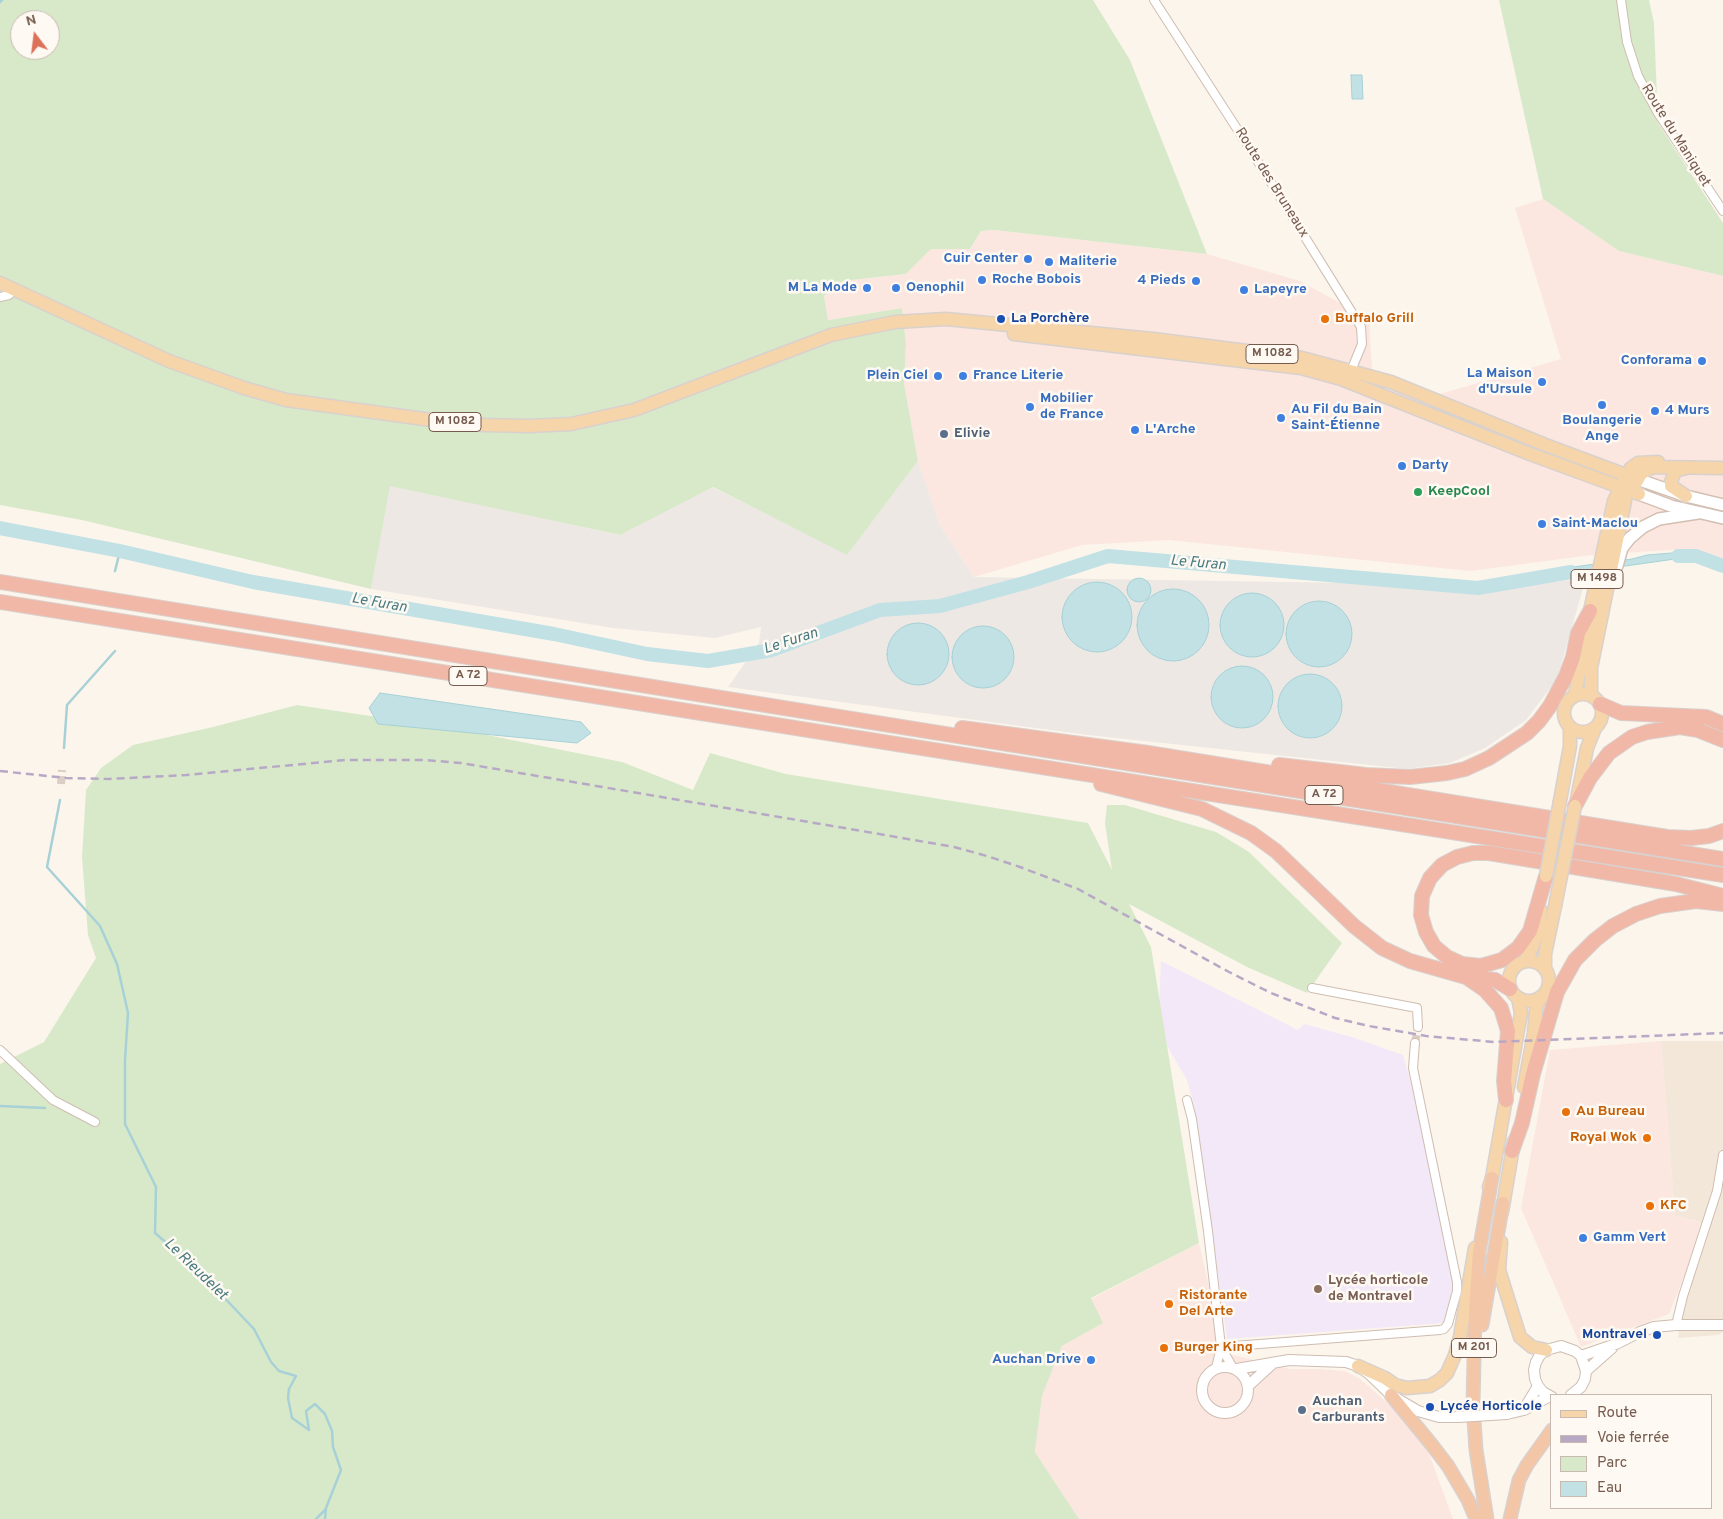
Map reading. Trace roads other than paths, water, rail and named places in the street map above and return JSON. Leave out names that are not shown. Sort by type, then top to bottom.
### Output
[{"type":"highway","name":"A 72","points":[[0,582],[1723,859]]},
{"type":"highway","name":"A 72","points":[[0,602],[1723,875]]},
{"type":"highway","points":[[1148,753],[1174,754],[1392,777],[1425,777],[1465,769],[1509,746],[1539,721],[1550,706],[1566,676],[1573,657],[1578,633],[1590,611]]},
{"type":"highway","points":[[1596,700],[1621,713],[1706,717],[1723,724]]},
{"type":"highway","points":[[924,731],[950,726],[1148,753],[1667,837],[1700,837],[1723,831]]},
{"type":"highway","points":[[1575,806],[1590,778],[1609,753],[1632,738],[1647,732],[1680,728],[1698,730],[1723,740]]},
{"type":"highway","points":[[1089,774],[1103,786],[1170,800],[1202,809],[1251,833],[1276,851],[1354,926],[1382,948],[1410,961],[1466,977],[1495,980],[1514,994]]},
{"type":"highway","points":[[1546,876],[1530,931],[1518,948],[1502,960],[1480,966],[1462,964],[1447,957],[1434,946],[1426,932],[1421,915],[1422,896],[1430,878],[1442,865],[1457,857],[1473,853],[1489,853],[1676,884],[1723,896]]},
{"type":"highway","points":[[1512,1151],[1522,1123],[1533,1074],[1556,992],[1575,960],[1595,940],[1613,926],[1636,914],[1660,906],[1696,901],[1723,904]]},
{"type":"highway","points":[[1466,977],[1485,990],[1501,1008],[1508,1031],[1504,1081],[1506,1100]]},
{"type":"highway","name":"M 201","points":[[1487,1519],[1476,1450],[1473,1396],[1479,1252],[1492,1178]]},
{"type":"highway","name":"M 201","points":[[1492,1519],[1488,1502],[1478,1408],[1479,1357],[1483,1314],[1503,1202]]},
{"type":"highway","points":[[1391,1395],[1448,1466],[1468,1500],[1476,1519]]},
{"type":"highway","points":[[1510,1519],[1519,1480],[1527,1465],[1550,1433]]},
{"type":"main road","name":"M 1082","points":[[0,283],[169,361],[244,388],[286,400],[484,425],[528,426],[571,424],[604,418],[634,410],[831,335],[895,322],[917,321],[1301,368],[1391,382],[1627,483],[1671,506],[1723,518]]},
{"type":"main road","name":"M 1082","points":[[1346,375],[1411,406],[1582,474],[1627,483]]},
{"type":"main road","points":[[1411,406],[1415,392]]},
{"type":"main road","points":[[1627,483],[1638,463],[1654,461],[1690,467],[1723,468]]},
{"type":"main road","points":[[1686,496],[1672,486],[1671,482],[1675,471],[1690,467]]},
{"type":"main road","points":[[1582,474],[1604,489],[1627,483],[1723,505]]},
{"type":"main road","name":"M 1498","points":[[1596,700],[1591,668],[1627,483]]},
{"type":"main road","name":"M 1498","points":[[1576,695],[1590,611],[1627,483]]},
{"type":"main road","points":[[1610,572],[1616,566],[1622,548],[1643,527],[1659,519],[1698,513]]},
{"type":"main road","points":[[1570,727],[1570,746],[1546,876],[1538,932],[1532,950],[1524,961],[1511,971],[1509,977],[1514,994],[1530,1001],[1543,996],[1549,984],[1545,968],[1545,954],[1587,748],[1595,728],[1602,718],[1602,711],[1596,700],[1584,693],[1570,698],[1564,708],[1564,718],[1570,727],[1580,732],[1586,732],[1595,728]]},
{"type":"main road","points":[[1524,961],[1537,962],[1545,968]]},
{"type":"main road","name":"M 201","points":[[1492,1178],[1521,1013],[1514,994]]},
{"type":"main road","name":"M 201","points":[[1503,1202],[1534,1033],[1536,1011],[1543,996]]},
{"type":"main road","points":[[1358,1366],[1385,1378],[1395,1385],[1407,1388],[1430,1386],[1447,1373],[1460,1337],[1483,1200],[1492,1178]]},
{"type":"main road","points":[[1503,1202],[1499,1270],[1520,1337],[1532,1347],[1546,1350]]},
{"type":"street","name":"Route des Bruneaux","points":[[1154,0],[1255,157],[1360,327],[1362,344],[1346,375]]},
{"type":"street","name":"Route du Maniquet","points":[[1621,0],[1627,42],[1638,76],[1658,114],[1723,211]]},
{"type":"street","points":[[0,297],[9,295],[14,289]]},
{"type":"street","points":[[1312,988],[1417,1008],[1418,1027]]},
{"type":"street","points":[[1221,1347],[1440,1330],[1444,1329],[1448,1324],[1457,1291],[1457,1282],[1413,1068],[1415,1043]]},
{"type":"street","points":[[0,1050],[53,1100],[95,1122]]},
{"type":"street","points":[[1188,1100],[1205,1212],[1221,1347],[1216,1368],[1207,1375],[1202,1387],[1204,1401],[1214,1411],[1227,1414],[1240,1408],[1247,1398],[1248,1386],[1243,1375],[1235,1369],[1221,1347]]},
{"type":"street","points":[[1676,1325],[1683,1296],[1717,1191],[1723,1155]]},
{"type":"street","points":[[1580,1356],[1616,1344],[1647,1330],[1676,1325],[1723,1325]]},
{"type":"street","points":[[1586,1371],[1616,1344]]},
{"type":"street","points":[[1550,1395],[1538,1386],[1534,1379],[1534,1370],[1536,1362],[1546,1350],[1561,1346],[1575,1351],[1580,1356],[1586,1371],[1585,1380],[1581,1388],[1572,1394]]},
{"type":"street","points":[[1216,1368],[1235,1369],[1289,1360],[1333,1361],[1358,1366],[1391,1395],[1418,1411],[1439,1417],[1507,1414],[1524,1410],[1550,1397]]},
{"type":"street","points":[[1248,1386],[1272,1364]]},
{"type":"street","points":[[1524,1410],[1538,1386]]},
{"type":"water","points":[[1351,75],[1362,75],[1363,99],[1352,99]]},
{"type":"water","points":[[1684,552],[1697,553],[1696,558],[1682,558],[1555,576],[1551,570],[1632,559],[1647,555]]},
{"type":"water","points":[[1139,578],[1147,582],[1151,590],[1147,598],[1139,602],[1131,598],[1127,590],[1131,582]]},
{"type":"water","points":[[1104,582],[1117,588],[1126,597],[1130,603],[1132,617],[1130,631],[1122,642],[1111,650],[1090,652],[1083,650],[1072,642],[1064,631],[1062,610],[1064,603],[1072,592],[1083,584]]},
{"type":"water","points":[[1173,589],[1193,595],[1203,605],[1209,625],[1203,645],[1193,655],[1173,661],[1153,655],[1143,645],[1137,625],[1143,605],[1153,595]]},
{"type":"water","points":[[1252,593],[1264,595],[1275,602],[1282,613],[1284,625],[1282,637],[1275,648],[1264,655],[1252,657],[1240,655],[1229,648],[1222,637],[1220,625],[1222,613],[1229,602],[1240,595]]},
{"type":"water","points":[[1319,601],[1331,604],[1342,611],[1349,622],[1352,634],[1349,646],[1342,657],[1331,664],[1319,667],[1307,664],[1296,657],[1289,646],[1286,634],[1289,622],[1296,611],[1307,604]]},
{"type":"water","points":[[918,623],[935,628],[940,632],[944,637],[949,654],[944,671],[940,676],[935,680],[918,685],[901,680],[896,676],[892,671],[887,654],[892,637],[896,632],[901,628]]},
{"type":"water","points":[[983,626],[995,628],[1005,635],[1012,645],[1014,657],[1012,669],[1005,679],[995,686],[983,688],[971,686],[961,679],[954,669],[952,657],[954,645],[961,635],[971,628]]},
{"type":"water","points":[[1236,666],[1248,666],[1264,675],[1271,685],[1273,697],[1271,709],[1264,719],[1248,728],[1236,728],[1225,723],[1216,714],[1211,703],[1211,691],[1216,680],[1225,671]]},
{"type":"water","points":[[1310,674],[1328,680],[1336,688],[1342,706],[1336,724],[1328,732],[1310,738],[1292,732],[1284,724],[1278,706],[1284,688],[1292,680]]},
{"type":"water","points":[[380,693],[581,722],[591,733],[577,743],[378,724],[369,708]]},
{"type":"waterway","name":"Le Furan","points":[[0,528],[120,551],[253,582],[554,634],[647,654],[708,661],[772,650],[880,610],[940,606],[1028,582],[1108,556],[1478,588],[1571,572]]},
{"type":"waterway","name":"Le Rieudelet","points":[[115,571],[120,551]]},
{"type":"waterway","name":"Le Furan","points":[[1678,556],[1696,556],[1723,566]]},
{"type":"waterway","name":"Le Rieudelet","points":[[64,748],[67,705],[115,651]]},
{"type":"waterway","name":"Le Rieudelet","points":[[60,800],[47,867],[100,926],[117,964],[128,1013],[125,1060],[125,1124],[156,1187],[155,1233],[199,1271],[254,1329],[271,1362],[279,1371],[296,1376],[289,1389],[288,1398],[292,1418],[309,1430],[306,1411],[315,1404],[325,1414],[332,1431],[333,1447],[341,1470],[326,1508],[325,1519]]},
{"type":"waterway","points":[[0,1106],[45,1108]]},
{"type":"waterway","points":[[316,1519],[326,1509]]},
{"type":"tunnel","points":[[61,784],[62,770]]},
{"type":"tunnel","points":[[1415,1043],[1418,1027]]},
{"type":"railway","points":[[0,771],[66,778],[109,779],[186,775],[345,760],[425,760],[461,763],[954,847],[987,856],[1078,889],[1271,993],[1335,1018],[1369,1026],[1426,1036],[1494,1042],[1723,1033]]},
{"type":"place","name":"Cuir Center","points":[[1028,259]]},
{"type":"place","name":"Maliterie","points":[[1049,262]]},
{"type":"place","name":"Roche Bobois","points":[[982,280]]},
{"type":"place","name":"4 Pieds","points":[[1196,281]]},
{"type":"place","name":"M La Mode","points":[[867,288]]},
{"type":"place","name":"Oenophil","points":[[896,288]]},
{"type":"place","name":"Lapeyre","points":[[1244,290]]},
{"type":"place","name":"La Porchère","points":[[1001,319]]},
{"type":"place","name":"Buffalo Grill","points":[[1325,319]]},
{"type":"place","name":"Conforama","points":[[1702,361]]},
{"type":"place","name":"Plein Ciel","points":[[938,376]]},
{"type":"place","name":"France Literie","points":[[963,376]]},
{"type":"place","name":"La Maison d'Ursule","points":[[1542,382]]},
{"type":"place","name":"Boulangerie Ange","points":[[1602,405]]},
{"type":"place","name":"Mobilier de France","points":[[1030,407]]},
{"type":"place","name":"4 Murs","points":[[1655,411]]},
{"type":"place","name":"Au Fil du Bain Saint-Étienne","points":[[1281,418]]},
{"type":"place","name":"L'Arche","points":[[1135,430]]},
{"type":"place","name":"Elivie","points":[[944,434]]},
{"type":"place","name":"Darty","points":[[1402,466]]},
{"type":"place","name":"KeepCool","points":[[1418,492]]},
{"type":"place","name":"Saint-Maclou","points":[[1542,524]]},
{"type":"place","name":"Au Bureau","points":[[1566,1112]]},
{"type":"place","name":"Royal Wok","points":[[1647,1138]]},
{"type":"place","name":"KFC","points":[[1650,1206]]},
{"type":"place","name":"Gamm Vert","points":[[1583,1238]]},
{"type":"place","name":"Lycée horticole de Montravel","points":[[1318,1289]]},
{"type":"place","name":"Ristorante Del Arte","points":[[1169,1304]]},
{"type":"place","name":"Montravel","points":[[1657,1335]]},
{"type":"place","name":"Burger King","points":[[1164,1348]]},
{"type":"place","name":"Auchan Drive","points":[[1091,1360]]},
{"type":"place","name":"Lycée Horticole","points":[[1430,1407]]},
{"type":"place","name":"Auchan Carburants","points":[[1302,1410]]}]
